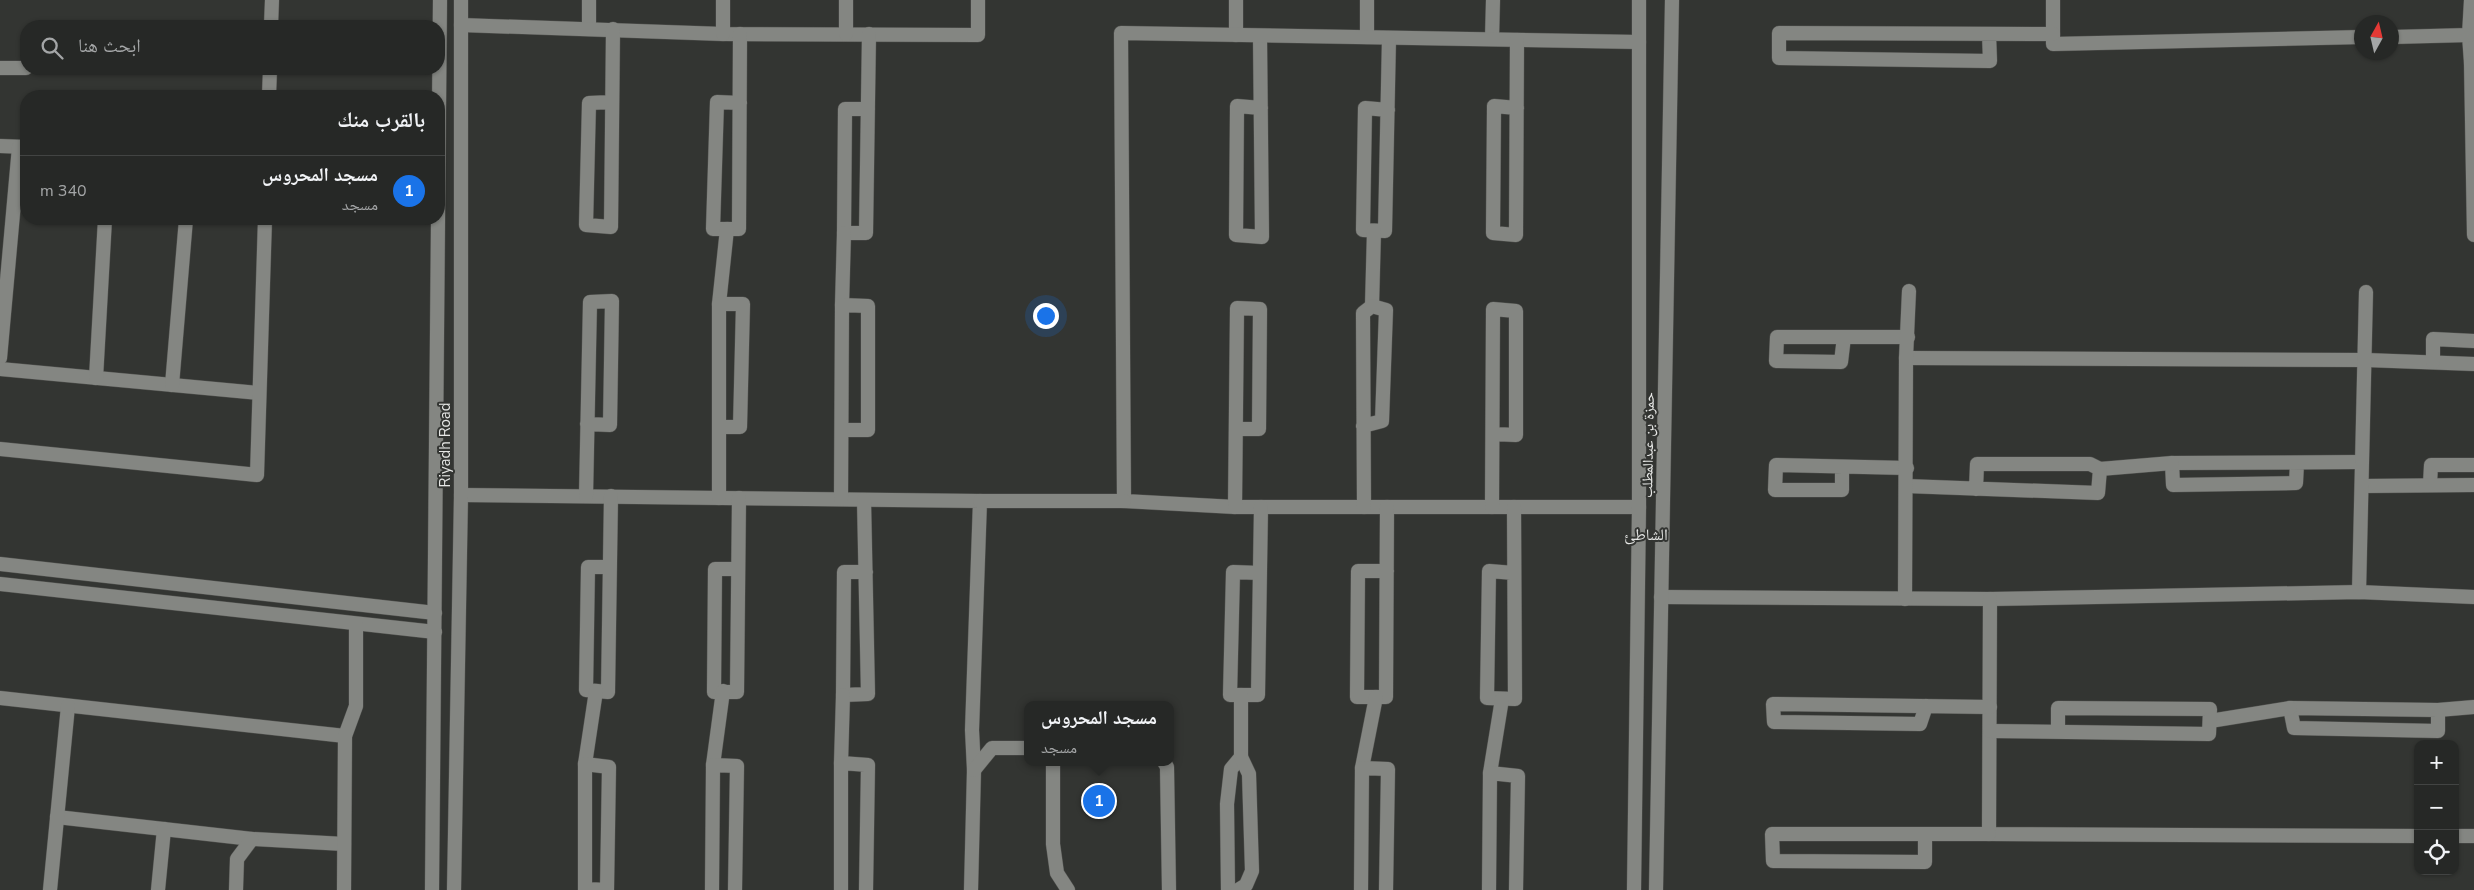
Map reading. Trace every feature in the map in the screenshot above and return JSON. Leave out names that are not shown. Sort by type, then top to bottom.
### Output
[{"type":"street","points":[[271,20],[272,0]]},
{"type":"street","points":[[440,0],[440,20]]},
{"type":"street","name":"Riyadh Road","points":[[454,890],[461,495],[461,0]]},
{"type":"street","points":[[589,0],[589,29]]},
{"type":"street","points":[[723,0],[723,34]]},
{"type":"street","points":[[846,0],[846,34]]},
{"type":"street","points":[[461,25],[723,34],[978,35],[978,0]]},
{"type":"street","points":[[1236,0],[1236,35]]},
{"type":"street","points":[[1367,0],[1367,37]]},
{"type":"street","points":[[1492,39],[1493,0]]},
{"type":"street","name":"حمزة بن عبدالمطلب","points":[[1634,890],[1639,507],[1639,0]]},
{"type":"street","name":"حمزة بن عبدالمطلب","points":[[1656,890],[1672,0]]},
{"type":"street","points":[[2053,0],[2053,44],[2354,38]]},
{"type":"street","points":[[2471,0],[2474,235]]},
{"type":"street","points":[[612,102],[589,102],[586,225],[611,227],[613,29]]},
{"type":"street","points":[[1989,34],[1990,61],[1778,58],[1779,32],[2053,34]]},
{"type":"street","points":[[1124,501],[1121,33],[1639,42]]},
{"type":"street","points":[[740,34],[740,103],[739,229],[712,229],[717,102],[740,103]]},
{"type":"street","points":[[844,232],[866,233],[869,34]]},
{"type":"street","points":[[2399,37],[2470,35]]},
{"type":"street","points":[[1260,36],[1261,108],[1262,237],[1236,235],[1237,106],[1261,108]]},
{"type":"street","points":[[1388,110],[1365,108],[1363,230],[1386,231],[1390,38]]},
{"type":"street","points":[[1517,40],[1517,108],[1516,147],[1516,235],[1493,233],[1494,106],[1517,108]]},
{"type":"street","points":[[0,68],[20,68]]},
{"type":"street","points":[[269,90],[270,75]]},
{"type":"street","points":[[439,75],[439,90]]},
{"type":"street","points":[[841,500],[845,109],[868,109]]},
{"type":"street","points":[[0,146],[20,147]]},
{"type":"street","points":[[0,358],[20,175]]},
{"type":"street","points":[[96,378],[105,225]]},
{"type":"street","points":[[172,385],[185,225]]},
{"type":"street","points":[[0,449],[257,474],[265,225]]},
{"type":"street","points":[[432,890],[438,225]]},
{"type":"street","points":[[719,498],[719,304],[727,229]]},
{"type":"street","points":[[1372,306],[1374,231]]},
{"type":"street","points":[[1905,599],[1906,358],[1909,291]]},
{"type":"street","points":[[2359,592],[2363,486],[2361,462],[2366,360],[2366,292]]},
{"type":"street","points":[[586,496],[587,424],[590,302],[612,301],[610,425],[587,424]]},
{"type":"street","points":[[719,304],[742,304],[740,427],[719,427]]},
{"type":"street","points":[[842,305],[868,306],[868,430],[842,430]]},
{"type":"street","points":[[1364,506],[1363,313],[1372,306]]},
{"type":"street","points":[[1363,426],[1382,421],[1386,310],[1372,306]]},
{"type":"street","points":[[1235,507],[1237,308],[1260,310],[1259,429],[1236,429]]},
{"type":"street","points":[[1492,434],[1516,435],[1516,311],[1493,309],[1492,434],[1492,507]]},
{"type":"street","points":[[1844,337],[1841,362],[1776,361],[1776,337],[1844,337],[1908,337]]},
{"type":"street","points":[[2433,362],[2433,340],[2474,341]]},
{"type":"street","points":[[1906,358],[2366,360],[2474,364]]},
{"type":"street","points":[[0,369],[259,393]]},
{"type":"street","points":[[1976,488],[1977,464],[2090,464],[2100,469],[2172,463],[2361,462]]},
{"type":"street","points":[[2172,463],[2173,485],[2296,483],[2297,463]]},
{"type":"street","points":[[1842,467],[1842,490],[1775,490],[1776,465],[1906,468]]},
{"type":"street","points":[[2430,484],[2431,465],[2474,465]]},
{"type":"street","points":[[1906,486],[2098,493],[2100,469]]},
{"type":"street","points":[[2363,486],[2474,485]]},
{"type":"street","points":[[461,495],[841,500],[1124,501],[1235,507],[1639,507]]},
{"type":"street","points":[[610,567],[588,567],[586,690],[608,692],[610,567],[611,496]]},
{"type":"street","points":[[738,569],[715,569],[714,692],[737,692],[739,498]]},
{"type":"street","points":[[844,695],[868,694],[864,500]]},
{"type":"street","points":[[971,890],[974,770],[972,730],[980,501]]},
{"type":"street","points":[[1260,573],[1233,572],[1230,695],[1258,695],[1260,573],[1261,506]]},
{"type":"street","points":[[1387,507],[1387,571],[1386,697],[1357,697],[1358,571],[1387,571]]},
{"type":"street","points":[[1514,507],[1515,699],[1487,698],[1490,571],[1514,573]]},
{"type":"street","points":[[0,564],[435,612]]},
{"type":"street","points":[[841,890],[844,572],[866,572]]},
{"type":"street","points":[[0,584],[435,632]]},
{"type":"street","points":[[1662,597],[1990,599],[2359,592],[2474,597]]},
{"type":"street","points":[[1988,834],[1990,599]]},
{"type":"street","points":[[344,890],[345,736],[356,706],[356,624]]},
{"type":"street","points":[[585,764],[609,766],[607,890],[585,890],[585,764],[596,691]]},
{"type":"street","points":[[712,890],[713,765],[723,692]]},
{"type":"street","points":[[1238,890],[1246,885],[1252,871],[1249,774],[1241,757],[1241,695]]},
{"type":"street","points":[[1361,890],[1362,768],[1376,697]]},
{"type":"street","points":[[0,698],[345,736]]},
{"type":"street","points":[[1489,890],[1490,773],[1502,699]]},
{"type":"street","points":[[1926,706],[1920,724],[1774,722],[1773,704],[1926,706],[1990,707]]},
{"type":"street","points":[[50,890],[68,706]]},
{"type":"street","points":[[2210,721],[2290,708],[2438,710],[2474,707]]},
{"type":"street","points":[[1990,731],[2058,732],[2209,734],[2210,709],[2058,708],[2058,732]]},
{"type":"street","points":[[2290,708],[2294,728],[2438,731],[2438,710]]},
{"type":"street","points":[[972,730],[992,748],[1024,748]]},
{"type":"street","points":[[974,770],[992,748]]},
{"type":"street","points":[[1637,751],[1657,758]]},
{"type":"street","points":[[1228,890],[1227,804],[1232,769],[1241,757]]},
{"type":"street","points":[[841,763],[868,765],[866,890]]},
{"type":"street","points":[[713,765],[737,766],[735,890]]},
{"type":"street","points":[[1053,766],[1053,844],[1058,872],[1068,890]]},
{"type":"street","points":[[1166,766],[1169,890]]},
{"type":"street","points":[[1362,768],[1388,769],[1386,890]]},
{"type":"street","points":[[1490,773],[1518,776],[1516,890]]},
{"type":"street","points":[[1636,801],[1656,809]]},
{"type":"street","points":[[57,816],[252,839],[344,844]]},
{"type":"street","points":[[158,890],[164,829]]},
{"type":"street","points":[[1925,835],[1925,862],[1773,861],[1772,834],[2414,836]]},
{"type":"street","points":[[2459,836],[2474,836]]},
{"type":"street","points":[[234,837],[237,859],[236,890]]},
{"type":"street","points":[[237,859],[252,839]]},
{"type":"place","name":"مسجد المحروس","points":[[1099,801]]},
{"type":"district","name":"الشاطئ","points":[[1646,534]]}]
